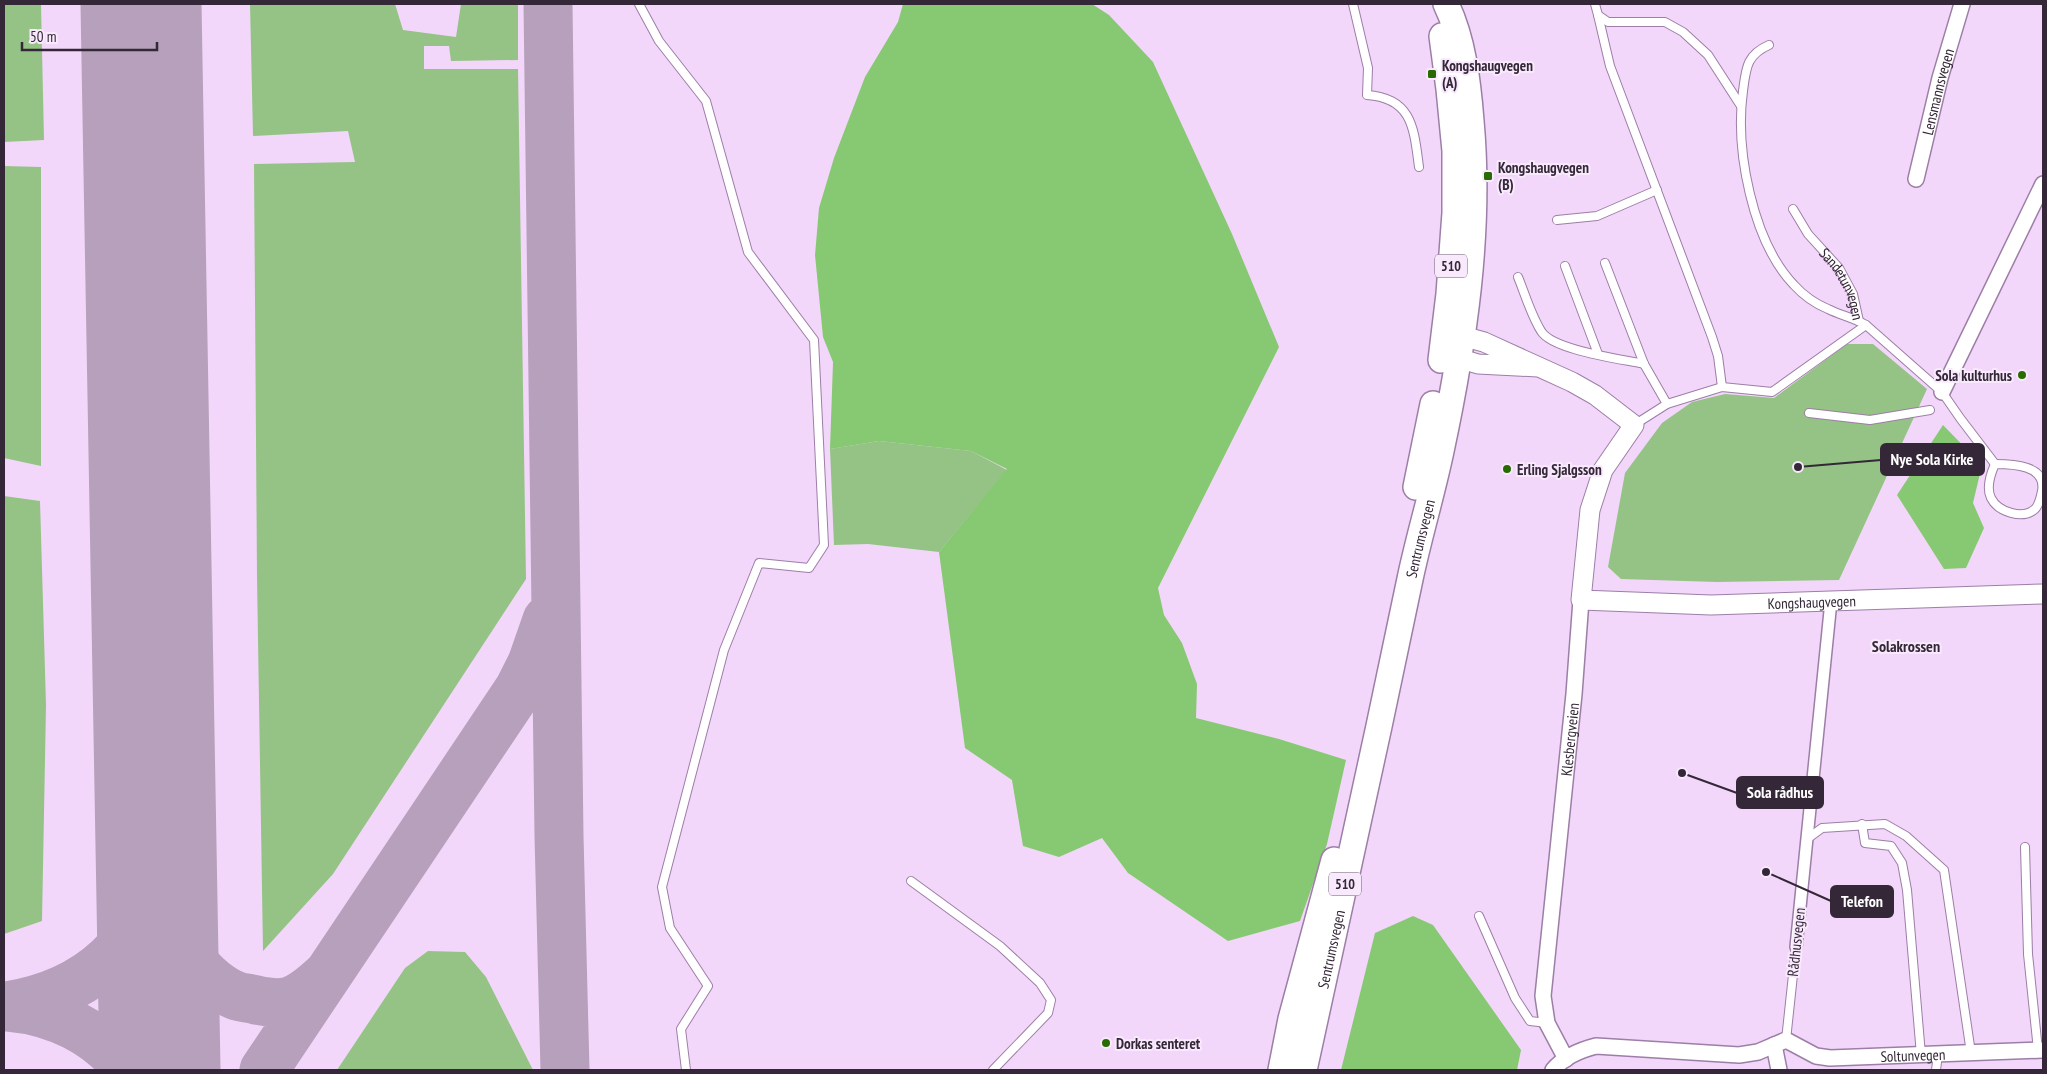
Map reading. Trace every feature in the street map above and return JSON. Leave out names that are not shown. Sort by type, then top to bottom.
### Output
[{"type":"main road","name":"Sentrumsvegen","points":[[1281,1070],[1298,993],[1376,697],[1439,377],[1454,345],[1450,294],[1455,151],[1439,4]]},
{"type":"main road","name":"Sentrumsvegen","points":[[1304,1070],[1412,574],[1441,451],[1454,345],[1475,212],[1474,150],[1468,85],[1453,18],[1446,4]]},
{"type":"street","name":"Lensmannsvegen","points":[[1916,179],[1940,78],[1962,4]]},
{"type":"street","points":[[1942,392],[2037,212],[2043,184]]},
{"type":"street","points":[[1454,345],[1484,342],[1572,382],[1595,395],[1634,425]]},
{"type":"street","name":"Klesbergveien","points":[[1566,1059],[1547,1023],[1543,996],[1590,510],[1602,470],[1634,425]]},
{"type":"street","name":"Kongshaugvegen","points":[[1582,600],[1711,605],[2043,594]]},
{"type":"street","name":"Rådhusvegen","points":[[1796,947],[1831,601]]},
{"type":"street","points":[[1553,1070],[1566,1059],[1584,1049],[1596,1046],[1722,1055],[1758,1052],[1780,1043],[1779,1070]]},
{"type":"street","name":"Soltunvegen","points":[[1780,1043],[1816,1056],[1830,1058],[2040,1050]]},
{"type":"lane","points":[[639,4],[659,41],[706,101],[748,252],[814,340],[824,545],[809,568],[759,563],[724,650],[714,688],[662,886],[670,928],[708,986],[681,1029],[686,1070]]},
{"type":"lane","points":[[1353,4],[1368,68],[1367,95],[1391,100],[1404,110],[1411,124],[1419,167]]},
{"type":"lane","points":[[1595,4],[1610,66],[1718,356],[1722,387]]},
{"type":"lane","points":[[1598,16],[1608,22],[1665,22],[1683,32],[1708,55],[1741,106]]},
{"type":"lane","points":[[1769,45],[1756,52],[1750,58],[1741,106],[1740,133],[1745,171],[1759,224],[1773,255],[1794,285],[1828,310],[1863,323]]},
{"type":"lane","points":[[1557,220],[1597,216],[1657,190]]},
{"type":"lane","name":"Sandetunvegen","points":[[1793,209],[1808,234],[1839,268],[1853,294],[1863,323],[1942,392],[1995,464]]},
{"type":"lane","points":[[1606,263],[1644,364],[1667,404]]},
{"type":"lane","points":[[1565,266],[1598,354]]},
{"type":"lane","points":[[1518,277],[1542,333],[1553,342],[1567,348],[1644,364]]},
{"type":"lane","points":[[1634,425],[1667,404],[1722,387],[1772,392],[1863,323]]},
{"type":"lane","points":[[1810,413],[1870,420],[1930,410]]},
{"type":"lane","points":[[1995,464],[2022,466],[2034,470],[2040,477],[2043,486],[2035,509],[2021,515],[1997,506],[1990,497],[1990,482],[1995,464]]},
{"type":"lane","points":[[1862,824],[1865,843],[1891,846],[1902,863],[1907,890],[1921,1055]]},
{"type":"lane","points":[[1807,839],[1822,828],[1885,824],[1906,836],[1944,870],[1971,1053]]},
{"type":"lane","points":[[2025,847],[2028,954],[2040,1050]]},
{"type":"lane","points":[[911,880],[1000,946],[1040,983],[1050,1000],[1048,1013],[993,1070]]},
{"type":"lane","points":[[1479,916],[1515,998],[1530,1021],[1547,1023]]},
{"type":"lane","name":"Rådhusvegen","points":[[1780,1043],[1796,947]]},
{"type":"lane","points":[[1936,1070],[1938,1054]]},
{"type":"green space","points":[[4,4],[41,4],[44,140],[4,142]]},
{"type":"green space","points":[[250,4],[395,4],[403,30],[456,37],[461,4],[518,4],[518,60],[451,61],[449,46],[424,46],[424,69],[518,69],[526,579],[333,874],[263,951],[257,576],[254,164],[355,162],[348,131],[253,136]]},
{"type":"green space","points":[[903,4],[1092,4],[1109,15],[1153,62],[1232,234],[1279,347],[1158,588],[1164,615],[1182,643],[1197,684],[1196,718],[1279,739],[1346,760],[1327,844],[1300,921],[1228,941],[1128,873],[1102,838],[1059,857],[1023,846],[1012,780],[965,748],[939,552],[1007,469],[971,451],[879,441],[830,449],[833,362],[823,337],[815,255],[819,208],[834,158],[865,77],[898,22]]},
{"type":"green space","points":[[4,166],[41,167],[41,466],[4,458]]},
{"type":"green space","points":[[1847,344],[1873,344],[1927,389],[1839,580],[1717,582],[1621,579],[1608,567],[1625,473],[1662,423],[1692,402],[1725,394],[1774,398]]},
{"type":"green space","points":[[1943,425],[1982,465],[1973,503],[1984,528],[1966,568],[1944,569],[1897,495]]},
{"type":"green space","points":[[879,441],[971,451],[1007,470],[939,552],[868,544],[834,545],[830,449]]},
{"type":"green space","points":[[4,496],[40,501],[46,705],[42,921],[4,934]]},
{"type":"green space","points":[[1413,916],[1433,925],[1521,1050],[1517,1070],[1341,1070],[1375,933]]},
{"type":"green space","points":[[428,951],[465,952],[486,977],[533,1070],[337,1070],[405,968]]},
{"type":"taxiway","points":[[548,4],[559,836],[565,1070]]},
{"type":"taxiway","points":[[264,1070],[519,689],[532,663],[547,620]]},
{"type":"taxiway","points":[[7,1006],[36,999],[63,989],[88,976],[109,959],[127,939],[141,915],[151,888],[156,857]]},
{"type":"taxiway","points":[[157,909],[181,946],[201,971],[224,990],[237,996],[268,1002],[290,1001],[305,993],[327,975]]},
{"type":"taxiway","points":[[8,1007],[42,1013],[75,1026],[90,1034],[104,1045],[128,1070]]},
{"type":"runway","points":[[141,4],[160,1070]]},
{"type":"place","name":"Kongshaugvegen (A)","points":[[1432,74]]},
{"type":"place","name":"Kongshaugvegen (B)","points":[[1488,176]]},
{"type":"place","name":"Sola kulturhus","points":[[2022,375]]},
{"type":"place","name":"Nye Sola Kirke","points":[[1798,467]]},
{"type":"place","name":"Erling Sjalgsson","points":[[1507,469]]},
{"type":"place","name":"Sola rådhus","points":[[1682,773]]},
{"type":"place","name":"Telefon","points":[[1766,872]]},
{"type":"place","name":"Dorkas senteret","points":[[1106,1043]]},
{"type":"district","name":"Solakrossen","points":[[1906,646]]}]
